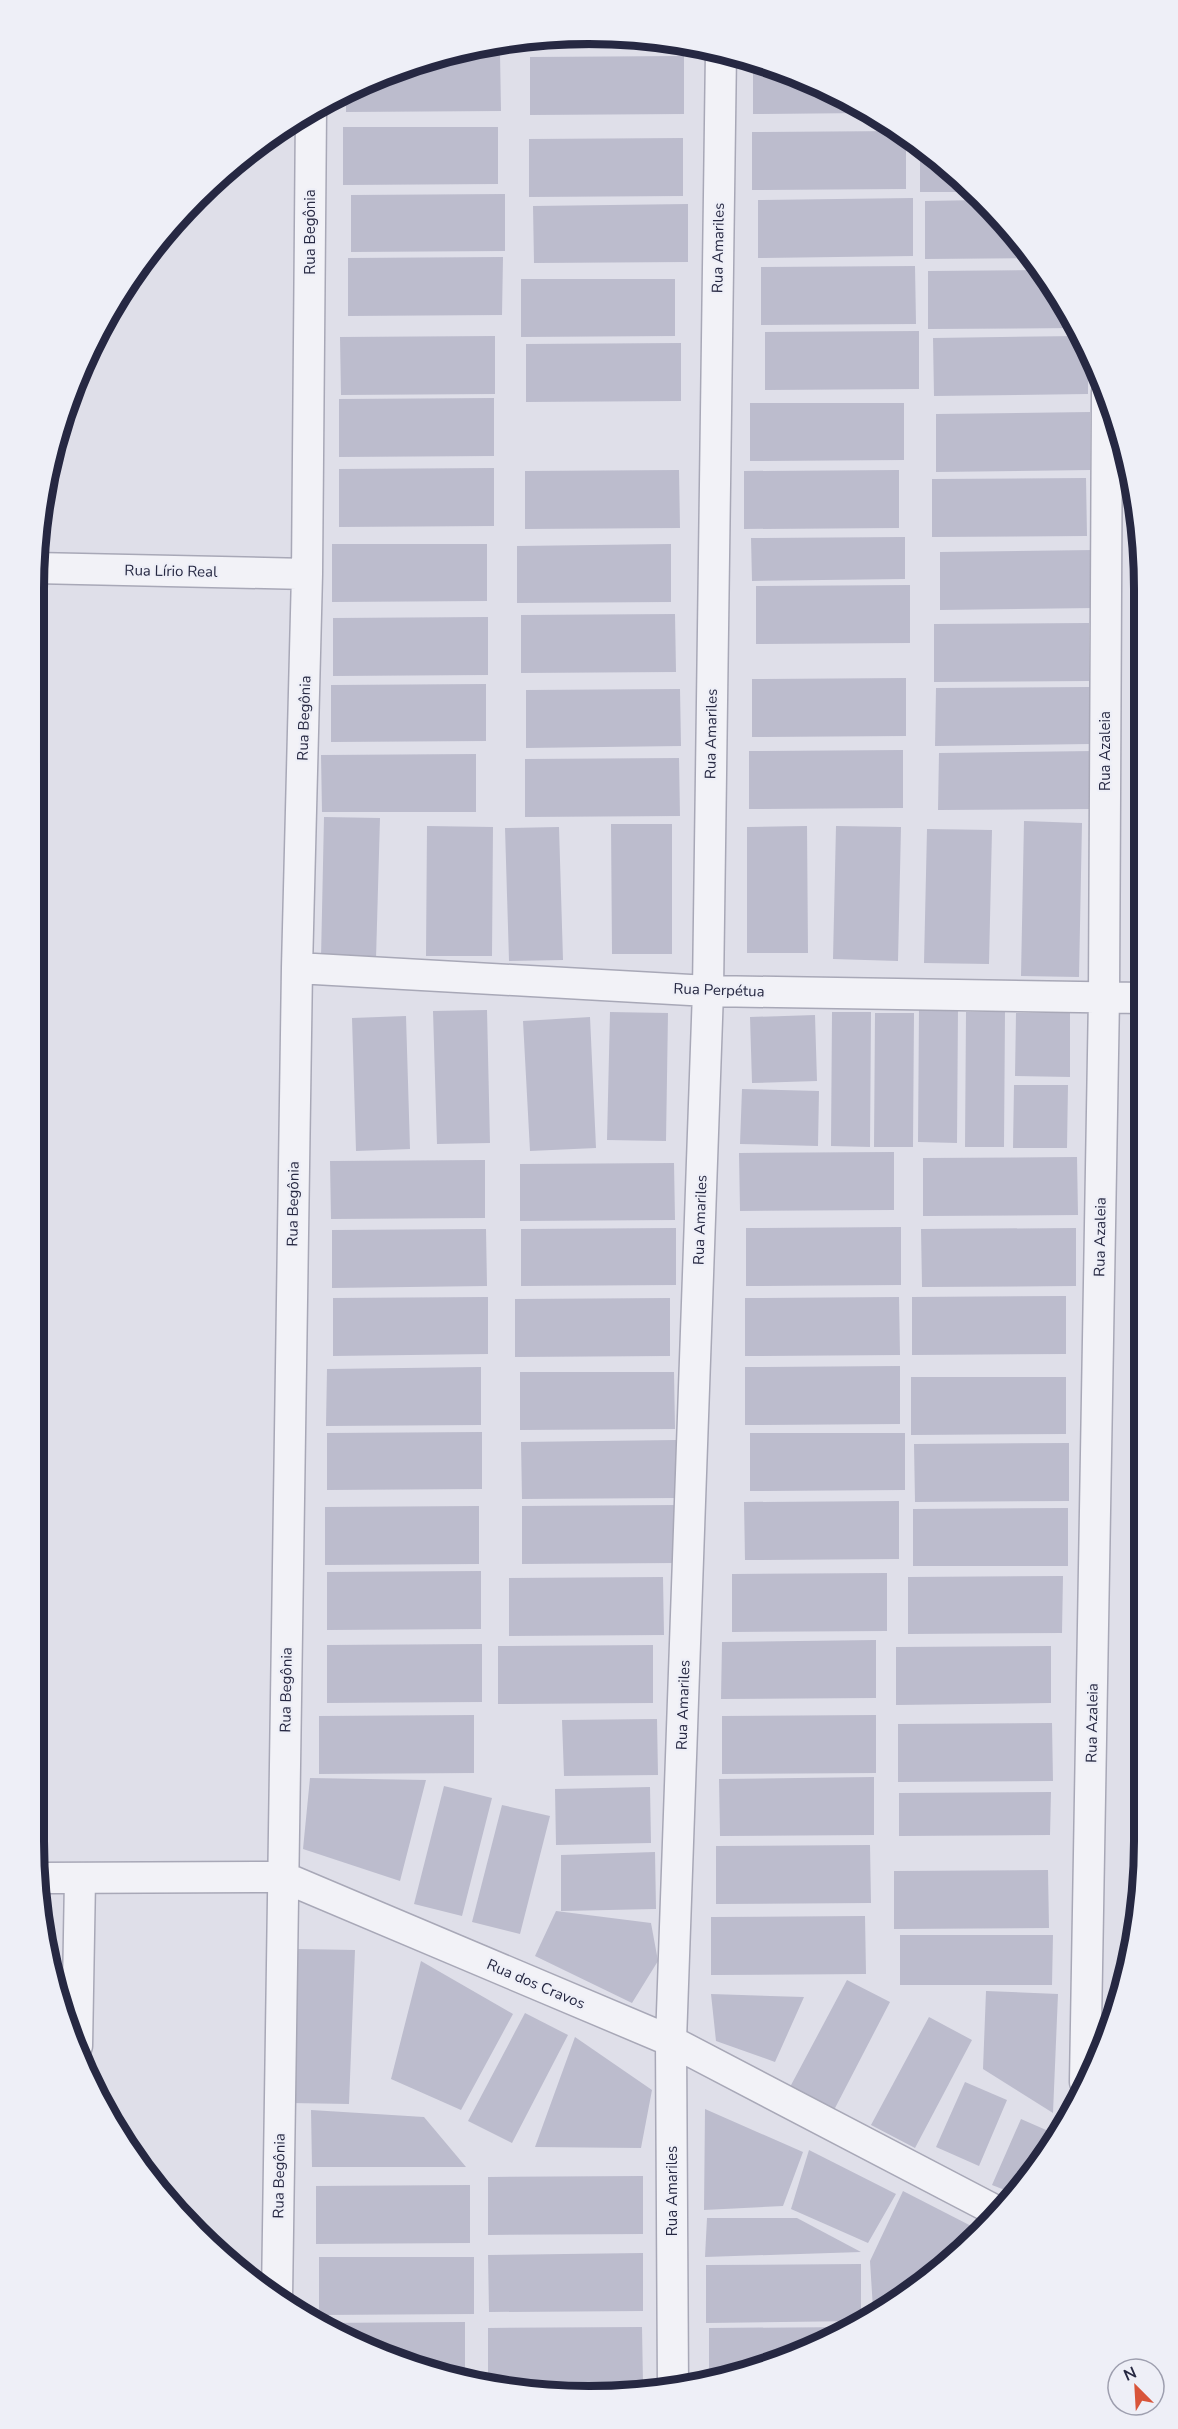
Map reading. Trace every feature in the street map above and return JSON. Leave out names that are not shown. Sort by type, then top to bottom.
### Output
[{"type":"street","name":"Rua Amariles","points":[[673,2379],[671,2041],[708,991],[721,60]]},
{"type":"street","name":"Rua Begônia","points":[[277,2288],[297,968],[307,574],[311,120]]},
{"type":"street","name":"Rua Azaleia","points":[[1085,2065],[1104,997],[1107,417]]},
{"type":"street","name":"Rua Lírio Real","points":[[45,568],[307,574]]},
{"type":"street","name":"Rua Perpétua","points":[[297,968],[708,991],[1134,998]]},
{"type":"street","name":"Rua dos Cravos","points":[[45,1878],[283,1878],[671,2041],[991,2208]]},
{"type":"street","points":[[77,2029],[80,1879]]},
{"type":"building","points":[[589,44],[661,48],[526,49],[553,45]]},
{"type":"building","points":[[500,53],[501,111],[346,112],[346,101],[380,85],[448,62],[483,54]]},
{"type":"building","points":[[684,56],[684,114],[530,115],[530,57]]},
{"type":"building","points":[[753,69],[798,85],[855,113],[753,114]]},
{"type":"building","points":[[343,127],[498,127],[498,184],[343,185]]},
{"type":"building","points":[[885,131],[906,145],[906,189],[752,190],[752,132]]},
{"type":"building","points":[[683,138],[683,196],[529,197],[529,139]]},
{"type":"building","points":[[920,155],[963,192],[920,192]]},
{"type":"building","points":[[505,194],[505,251],[351,252],[351,195]]},
{"type":"building","points":[[913,198],[913,256],[758,258],[758,200]]},
{"type":"building","points":[[972,200],[1023,258],[925,259],[925,201]]},
{"type":"building","points":[[688,204],[688,262],[534,263],[533,206]]},
{"type":"building","points":[[503,257],[502,315],[348,316],[348,258]]},
{"type":"building","points":[[915,266],[916,324],[761,325],[761,267]]},
{"type":"building","points":[[1031,270],[1067,328],[928,329],[928,271]]},
{"type":"building","points":[[521,279],[675,279],[675,336],[521,337]]},
{"type":"building","points":[[919,331],[919,389],[765,390],[765,332]]},
{"type":"building","points":[[495,336],[495,394],[341,395],[340,337]]},
{"type":"building","points":[[1072,336],[1088,369],[1088,394],[934,396],[933,338]]},
{"type":"building","points":[[681,343],[681,401],[526,402],[526,344]]},
{"type":"building","points":[[494,398],[494,456],[339,457],[339,399]]},
{"type":"building","points":[[750,403],[904,403],[904,460],[750,461]]},
{"type":"building","points":[[1090,412],[1090,470],[936,472],[936,414]]},
{"type":"building","points":[[494,468],[494,526],[339,527],[339,469]]},
{"type":"building","points":[[679,470],[680,528],[525,529],[525,471]]},
{"type":"building","points":[[899,470],[899,528],[744,529],[744,471]]},
{"type":"building","points":[[1086,478],[1087,536],[932,537],[932,479]]},
{"type":"building","points":[[905,537],[905,579],[752,581],[751,538]]},
{"type":"building","points":[[332,544],[487,544],[487,601],[332,602]]},
{"type":"building","points":[[671,544],[671,602],[517,603],[517,546]]},
{"type":"building","points":[[1094,550],[1094,608],[940,610],[940,552]]},
{"type":"building","points":[[910,585],[910,643],[756,644],[756,586]]},
{"type":"building","points":[[675,614],[676,672],[521,673],[521,615]]},
{"type":"building","points":[[488,617],[488,675],[333,676],[333,618]]},
{"type":"building","points":[[1089,623],[1089,681],[934,682],[934,624]]},
{"type":"building","points":[[906,678],[906,736],[752,737],[752,679]]},
{"type":"building","points":[[486,684],[486,741],[331,742],[331,685]]},
{"type":"building","points":[[1090,687],[1090,744],[935,746],[936,688]]},
{"type":"building","points":[[680,689],[681,746],[526,748],[526,690]]},
{"type":"building","points":[[903,750],[903,808],[749,809],[749,751]]},
{"type":"building","points":[[1093,751],[1093,809],[938,810],[939,753]]},
{"type":"building","points":[[476,754],[476,812],[322,812],[321,755]]},
{"type":"building","points":[[679,758],[680,816],[525,817],[525,759]]},
{"type":"building","points":[[324,817],[380,818],[376,959],[321,958]]},
{"type":"building","points":[[1024,821],[1082,823],[1079,977],[1021,976]]},
{"type":"building","points":[[611,824],[672,824],[672,954],[612,954]]},
{"type":"building","points":[[427,826],[493,827],[492,956],[426,956]]},
{"type":"building","points":[[807,826],[808,953],[747,953],[747,827]]},
{"type":"building","points":[[836,826],[901,827],[898,961],[833,959]]},
{"type":"building","points":[[559,827],[563,960],[509,961],[505,828]]},
{"type":"building","points":[[927,829],[992,830],[989,964],[924,963]]},
{"type":"building","points":[[919,1008],[958,1008],[957,1143],[918,1142]]},
{"type":"building","points":[[487,1010],[490,1143],[437,1144],[433,1011]]},
{"type":"building","points":[[610,1012],[668,1013],[666,1141],[607,1140]]},
{"type":"building","points":[[832,1012],[871,1012],[870,1147],[831,1146]]},
{"type":"building","points":[[966,1012],[1005,1012],[1004,1147],[965,1147]]},
{"type":"building","points":[[875,1013],[914,1013],[913,1147],[874,1147]]},
{"type":"building","points":[[1016,1013],[1070,1013],[1070,1077],[1015,1076]]},
{"type":"building","points":[[815,1015],[817,1081],[752,1083],[750,1017]]},
{"type":"building","points":[[406,1016],[410,1149],[356,1151],[352,1018]]},
{"type":"building","points":[[590,1017],[596,1148],[530,1151],[523,1021]]},
{"type":"building","points":[[1014,1085],[1068,1085],[1067,1148],[1013,1148]]},
{"type":"building","points":[[742,1089],[819,1091],[818,1146],[740,1144]]},
{"type":"building","points":[[894,1152],[894,1210],[740,1211],[739,1153]]},
{"type":"building","points":[[1077,1157],[1078,1215],[923,1216],[923,1158]]},
{"type":"building","points":[[485,1160],[485,1218],[331,1219],[330,1161]]},
{"type":"building","points":[[674,1163],[675,1220],[520,1221],[520,1164]]},
{"type":"building","points":[[901,1227],[901,1285],[746,1286],[746,1228]]},
{"type":"building","points":[[676,1228],[676,1285],[521,1286],[521,1229]]},
{"type":"building","points":[[1076,1228],[1076,1286],[922,1287],[921,1229]]},
{"type":"building","points":[[486,1229],[487,1286],[332,1288],[332,1230]]},
{"type":"building","points":[[1066,1296],[1066,1354],[912,1355],[912,1297]]},
{"type":"building","points":[[488,1297],[488,1354],[333,1356],[333,1298]]},
{"type":"building","points":[[899,1297],[900,1355],[745,1356],[745,1298]]},
{"type":"building","points":[[670,1298],[670,1356],[515,1357],[515,1299]]},
{"type":"building","points":[[900,1366],[900,1424],[745,1425],[745,1367]]},
{"type":"building","points":[[481,1367],[481,1425],[326,1426],[327,1369]]},
{"type":"building","points":[[520,1372],[674,1372],[675,1429],[520,1430]]},
{"type":"building","points":[[911,1377],[1066,1377],[1066,1434],[911,1435]]},
{"type":"building","points":[[482,1432],[482,1489],[327,1490],[327,1433]]},
{"type":"building","points":[[750,1433],[905,1433],[905,1490],[750,1491]]},
{"type":"building","points":[[676,1440],[676,1498],[522,1499],[521,1442]]},
{"type":"building","points":[[1069,1443],[1069,1501],[915,1502],[914,1444]]},
{"type":"building","points":[[899,1501],[899,1559],[745,1560],[744,1502]]},
{"type":"building","points":[[677,1505],[677,1563],[522,1564],[522,1506]]},
{"type":"building","points":[[479,1506],[479,1564],[325,1565],[325,1507]]},
{"type":"building","points":[[1068,1508],[1068,1566],[913,1566],[913,1509]]},
{"type":"building","points":[[481,1571],[481,1629],[327,1630],[327,1572]]},
{"type":"building","points":[[887,1573],[887,1631],[732,1632],[732,1574]]},
{"type":"building","points":[[1063,1576],[1062,1633],[908,1634],[908,1577]]},
{"type":"building","points":[[663,1577],[664,1635],[509,1636],[509,1578]]},
{"type":"building","points":[[876,1640],[876,1698],[721,1699],[722,1642]]},
{"type":"building","points":[[482,1644],[482,1702],[327,1703],[327,1645]]},
{"type":"building","points":[[653,1645],[653,1703],[498,1704],[498,1646]]},
{"type":"building","points":[[1051,1646],[1051,1703],[896,1705],[896,1647]]},
{"type":"building","points":[[474,1715],[474,1773],[319,1774],[319,1716]]},
{"type":"building","points":[[876,1715],[876,1773],[722,1774],[722,1716]]},
{"type":"building","points":[[657,1719],[658,1775],[564,1776],[562,1720]]},
{"type":"building","points":[[1052,1723],[1053,1781],[898,1782],[898,1724]]},
{"type":"building","points":[[874,1777],[874,1835],[720,1836],[719,1779]]},
{"type":"building","points":[[310,1778],[426,1780],[400,1881],[303,1849]]},
{"type":"building","points":[[444,1786],[492,1798],[462,1916],[414,1904]]},
{"type":"building","points":[[650,1787],[651,1843],[556,1845],[555,1789]]},
{"type":"building","points":[[1051,1792],[1050,1835],[899,1836],[899,1793]]},
{"type":"building","points":[[502,1805],[550,1816],[520,1934],[472,1922]]},
{"type":"building","points":[[870,1845],[871,1903],[716,1904],[716,1846]]},
{"type":"building","points":[[655,1852],[656,1909],[561,1911],[561,1855]]},
{"type":"building","points":[[1048,1870],[1049,1928],[894,1929],[894,1871]]},
{"type":"building","points":[[556,1911],[651,1923],[658,1961],[632,2003],[535,1956]]},
{"type":"building","points":[[865,1916],[866,1974],[711,1975],[711,1917]]},
{"type":"building","points":[[900,1935],[1053,1935],[1052,1985],[900,1985]]},
{"type":"building","points":[[296,1949],[355,1950],[349,2104],[291,2103]]},
{"type":"building","points":[[421,1961],[513,2014],[461,2110],[391,2079]]},
{"type":"building","points":[[847,1980],[890,2002],[834,2110],[790,2087]]},
{"type":"building","points":[[986,1991],[1058,1994],[1053,2113],[983,2069]]},
{"type":"building","points":[[711,1994],[804,1997],[775,2062],[716,2041]]},
{"type":"building","points":[[525,2013],[568,2035],[512,2143],[468,2121]]},
{"type":"building","points":[[929,2017],[972,2040],[915,2148],[871,2125]]},
{"type":"building","points":[[575,2037],[652,2090],[641,2148],[535,2147]]},
{"type":"building","points":[[965,2082],[1007,2100],[979,2166],[936,2147]]},
{"type":"building","points":[[705,2109],[803,2152],[783,2206],[704,2210]]},
{"type":"building","points":[[311,2110],[424,2117],[466,2167],[312,2167]]},
{"type":"building","points":[[1021,2119],[1050,2132],[1007,2191],[992,2185]]},
{"type":"building","points":[[809,2150],[896,2194],[868,2243],[791,2209]]},
{"type":"building","points":[[643,2176],[643,2234],[488,2235],[488,2177]]},
{"type":"building","points":[[470,2185],[470,2243],[316,2244],[316,2186]]},
{"type":"building","points":[[903,2191],[974,2227],[921,2273],[873,2306],[870,2261]]},
{"type":"building","points":[[707,2218],[797,2218],[861,2252],[705,2257]]},
{"type":"building","points":[[643,2253],[643,2311],[489,2312],[488,2255]]},
{"type":"building","points":[[319,2257],[474,2257],[474,2314],[319,2314]]},
{"type":"building","points":[[861,2264],[861,2313],[845,2321],[706,2323],[706,2265]]},
{"type":"building","points":[[465,2322],[465,2371],[414,2357],[336,2323]]},
{"type":"building","points":[[642,2327],[643,2382],[562,2385],[488,2376],[488,2328]]},
{"type":"building","points":[[833,2327],[764,2357],[709,2372],[709,2328]]}]
